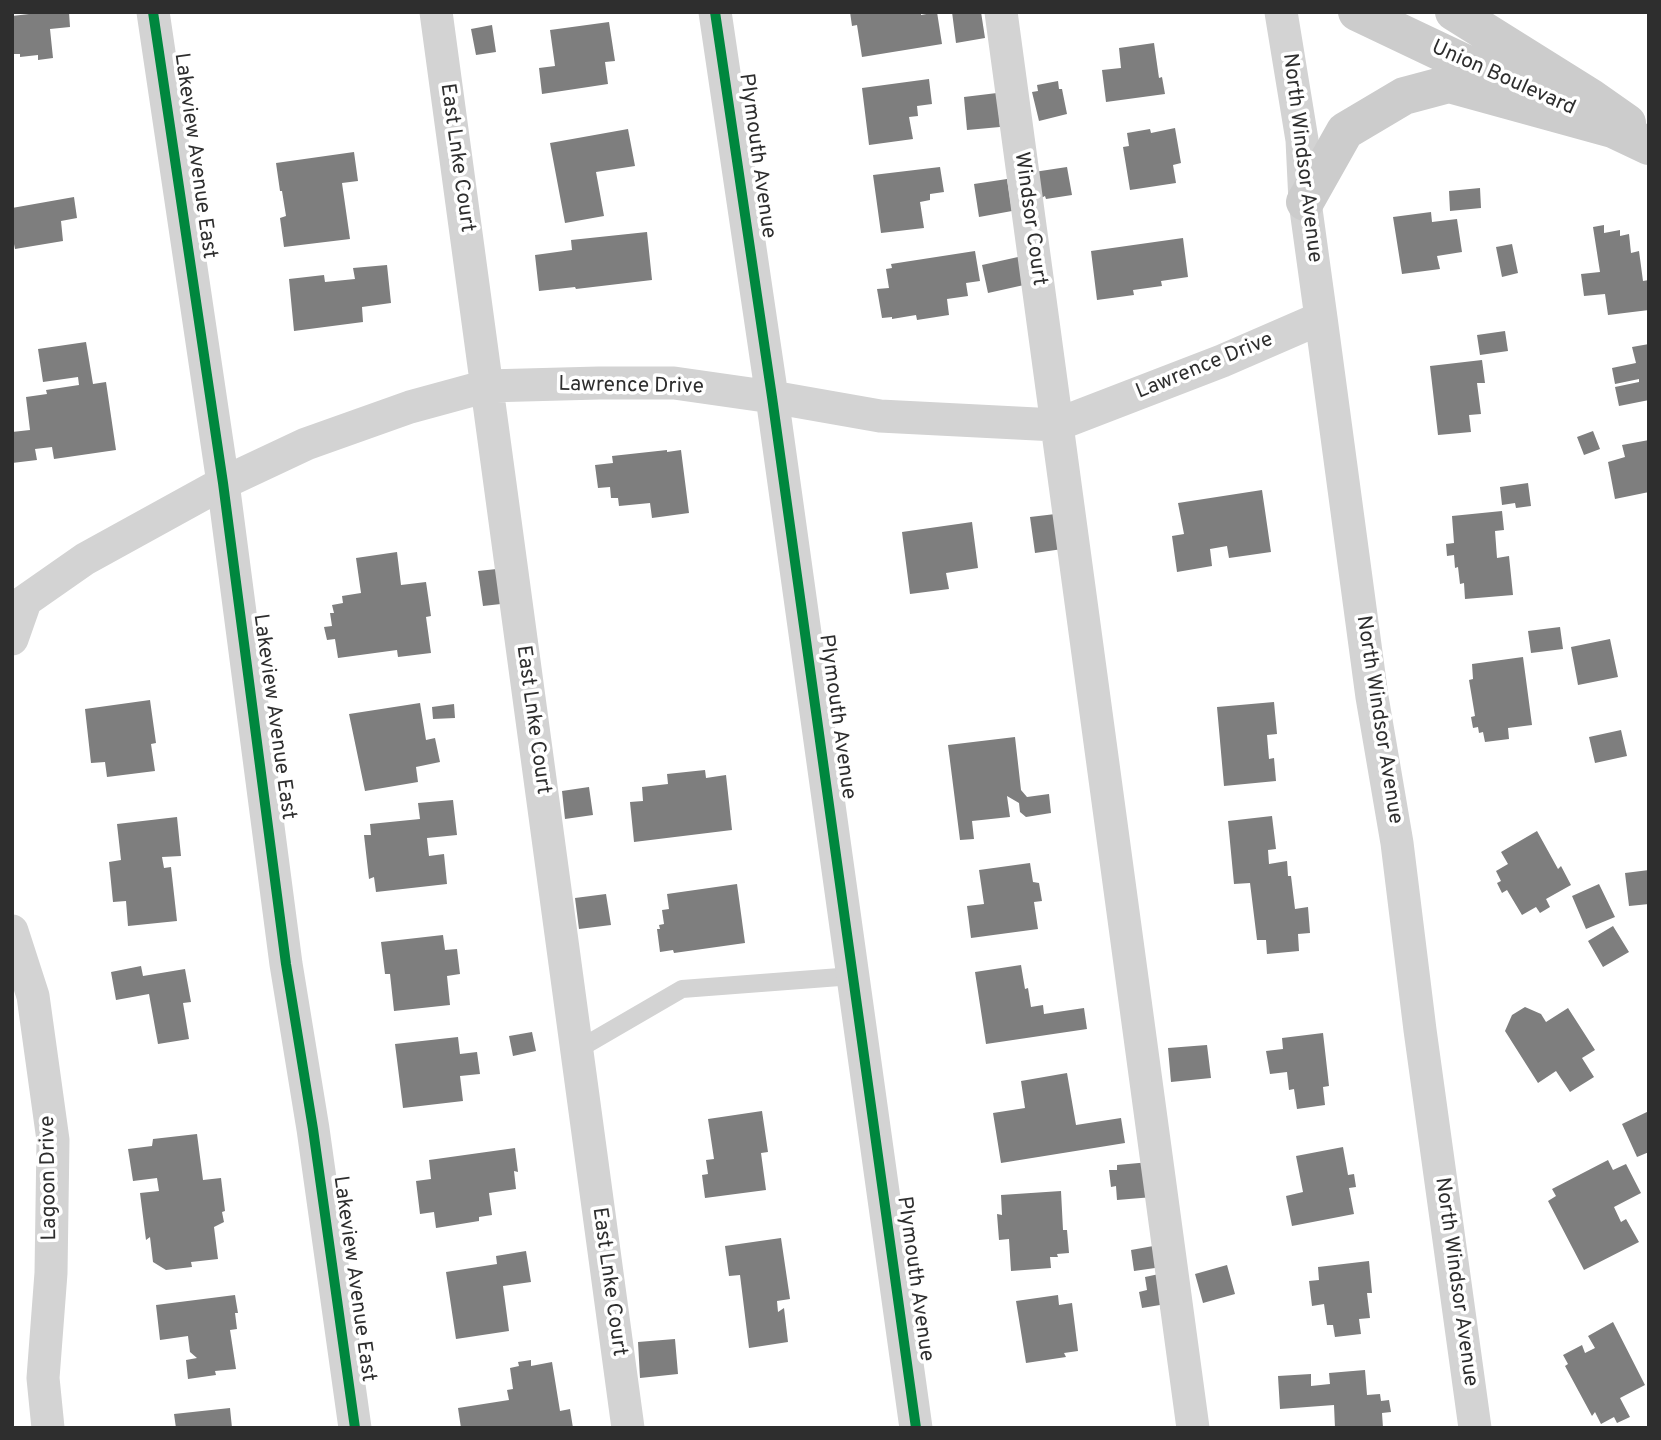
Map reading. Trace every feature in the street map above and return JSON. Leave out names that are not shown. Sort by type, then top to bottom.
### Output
[{"type":"main road","name":"Union Boulevard","points":[[1357,12],[1492,77],[1638,138]]},
{"type":"main road","points":[[1454,12],[1590,97],[1638,138]]},
{"type":"main road","points":[[1305,202],[1345,131],[1404,96],[1449,84],[1638,138]]},
{"type":"street","name":"Lakeview Avenue East","points":[[153,12],[222,483],[286,964],[313,1129],[355,1428]]},
{"type":"street","name":"East Lnke Court","points":[[436,12],[628,1428]]},
{"type":"street","name":"Plymouth Avenue","points":[[715,12],[772,397],[916,1428]]},
{"type":"street","name":"Windsor Court","points":[[1001,12],[1193,1428]]},
{"type":"street","name":"North Windsor Avenue","points":[[1281,12],[1302,140],[1305,202],[1372,697],[1397,843],[1475,1428]]},
{"type":"street","name":"Lawrence Drive","points":[[18,606],[85,559],[222,483],[306,444],[410,407],[487,386],[674,383],[880,416],[1056,425],[1222,361],[1321,318]]},
{"type":"street","points":[[12,639],[18,606]]},
{"type":"street","name":"Lagoon Drive","points":[[12,931],[33,996],[53,1140],[51,1273],[43,1378],[48,1428]]},
{"type":"lane","points":[[577,1050],[682,989],[853,976]]},
{"type":"building","points":[[69,12],[70,27],[50,29],[53,58],[38,60],[38,55],[20,57],[20,54],[12,54],[12,16]]},
{"type":"building","points":[[850,12],[921,12],[921,15],[937,12],[942,44],[862,57],[857,25],[852,26]]},
{"type":"building","points":[[952,12],[981,12],[985,38],[956,43]]},
{"type":"building","points":[[609,22],[615,61],[605,62],[608,84],[542,94],[539,68],[555,66],[550,30]]},
{"type":"building","points":[[492,25],[496,52],[476,55],[471,29]]},
{"type":"building","points":[[1154,43],[1159,78],[1162,77],[1165,94],[1106,102],[1102,70],[1121,68],[1119,48]]},
{"type":"building","points":[[929,79],[932,104],[917,106],[918,116],[909,117],[913,139],[869,145],[862,88]]},
{"type":"building","points":[[1058,81],[1067,114],[1039,121],[1032,92],[1038,91],[1037,85]]},
{"type":"building","points":[[997,93],[1000,127],[967,130],[964,97]]},
{"type":"building","points":[[1175,128],[1181,163],[1173,165],[1176,183],[1130,190],[1123,147],[1129,146],[1127,133],[1150,129],[1151,133]]},
{"type":"building","points":[[628,129],[635,166],[596,172],[604,216],[565,223],[550,143]]},
{"type":"building","points":[[354,152],[358,181],[342,183],[350,239],[284,247],[280,218],[286,216],[276,163]]},
{"type":"building","points":[[940,167],[944,192],[930,194],[930,200],[920,202],[924,228],[881,233],[873,175]]},
{"type":"building","points":[[1067,167],[1072,195],[1046,199],[1045,196],[1039,199],[1034,172]]},
{"type":"building","points":[[1007,179],[1012,211],[979,217],[974,184]]},
{"type":"building","points":[[1480,188],[1481,208],[1450,211],[1449,191]]},
{"type":"building","points":[[74,197],[77,218],[61,221],[63,241],[15,249],[12,208]]},
{"type":"building","points":[[1431,212],[1432,222],[1457,219],[1462,252],[1437,256],[1440,269],[1402,274],[1393,217]]},
{"type":"building","points":[[1604,225],[1604,233],[1620,230],[1620,236],[1629,234],[1631,253],[1639,251],[1643,281],[1649,280],[1649,310],[1608,315],[1605,294],[1584,296],[1581,274],[1600,272],[1593,227]]},
{"type":"building","points":[[647,232],[652,280],[539,291],[535,255],[572,250],[571,240]]},
{"type":"building","points":[[1183,238],[1188,277],[1161,281],[1162,286],[1133,290],[1134,295],[1097,300],[1091,251]]},
{"type":"building","points":[[1512,244],[1518,273],[1502,277],[1496,247]]},
{"type":"building","points":[[975,251],[980,281],[966,283],[968,296],[947,299],[949,315],[917,320],[916,315],[882,318],[877,289],[889,288],[886,269],[892,268],[891,264]]},
{"type":"building","points":[[1018,257],[1024,285],[988,293],[982,265]]},
{"type":"building","points":[[387,265],[391,303],[362,307],[363,322],[294,331],[289,279],[324,275],[325,282],[355,279],[353,268]]},
{"type":"building","points":[[1505,331],[1508,351],[1480,355],[1477,335]]},
{"type":"building","points":[[86,342],[93,384],[106,382],[116,450],[54,459],[52,447],[35,449],[37,460],[12,463],[12,432],[30,430],[26,397],[47,394],[46,390],[79,385],[78,377],[43,382],[38,349]]},
{"type":"building","points":[[1649,344],[1649,400],[1619,406],[1615,387],[1639,382],[1639,379],[1615,384],[1612,368],[1636,363],[1632,347]]},
{"type":"building","points":[[1482,360],[1485,383],[1477,383],[1481,414],[1469,415],[1471,432],[1438,435],[1430,366]]},
{"type":"building","points":[[1593,431],[1600,449],[1584,455],[1577,437]]},
{"type":"building","points":[[1649,440],[1649,492],[1615,499],[1608,462],[1625,457],[1622,445]]},
{"type":"building","points":[[681,450],[689,513],[652,518],[650,503],[619,506],[618,498],[611,498],[610,487],[598,488],[595,465],[613,463],[612,456]]},
{"type":"building","points":[[1528,483],[1531,506],[1516,508],[1515,503],[1502,505],[1500,487]]},
{"type":"building","points":[[1262,490],[1271,552],[1229,558],[1227,546],[1210,549],[1212,566],[1177,572],[1172,536],[1184,534],[1178,503]]},
{"type":"building","points":[[1502,511],[1504,530],[1495,531],[1497,558],[1509,556],[1513,595],[1465,599],[1464,583],[1460,584],[1454,555],[1447,556],[1446,544],[1454,543],[1452,516]]},
{"type":"building","points":[[1064,513],[1069,548],[1035,553],[1030,517]]},
{"type":"building","points":[[972,522],[978,568],[946,573],[949,589],[910,594],[902,532]]},
{"type":"building","points":[[397,552],[401,585],[426,582],[431,616],[426,617],[431,653],[398,657],[397,650],[338,658],[335,639],[327,640],[324,627],[332,626],[332,605],[343,603],[342,596],[361,593],[356,558]]},
{"type":"building","points":[[506,568],[510,603],[483,606],[478,571]]},
{"type":"building","points":[[1560,627],[1563,649],[1531,653],[1528,631]]},
{"type":"building","points":[[1610,639],[1618,677],[1578,685],[1571,647]]},
{"type":"building","points":[[1523,657],[1532,725],[1508,728],[1509,739],[1485,742],[1483,732],[1479,733],[1478,727],[1473,728],[1471,717],[1475,716],[1469,680],[1473,679],[1472,664]]},
{"type":"building","points":[[150,700],[156,743],[151,744],[155,771],[107,777],[105,762],[91,763],[85,709]]},
{"type":"building","points":[[1274,702],[1277,734],[1267,735],[1269,759],[1274,758],[1276,781],[1224,786],[1217,707]]},
{"type":"building","points":[[420,703],[426,740],[435,738],[440,762],[416,767],[418,782],[365,791],[349,714]]},
{"type":"building","points":[[454,704],[455,718],[433,719],[432,707]]},
{"type":"building","points":[[1621,730],[1627,756],[1595,763],[1589,737]]},
{"type":"building","points":[[1015,737],[1021,790],[1027,797],[1049,794],[1051,813],[1026,817],[1020,812],[1019,803],[1007,796],[1010,817],[972,821],[974,839],[960,840],[948,745]]},
{"type":"building","points":[[705,770],[706,778],[726,775],[732,830],[634,842],[630,802],[643,801],[642,787],[668,784],[667,774]]},
{"type":"building","points":[[589,787],[593,815],[565,819],[562,791]]},
{"type":"building","points":[[453,800],[457,835],[427,838],[429,856],[444,854],[447,884],[376,892],[374,877],[369,879],[364,835],[371,835],[370,824],[420,819],[418,803]]},
{"type":"building","points":[[1272,816],[1276,849],[1268,850],[1269,864],[1287,861],[1295,909],[1308,907],[1310,933],[1298,934],[1299,951],[1267,954],[1266,940],[1257,940],[1250,883],[1234,884],[1228,821]]},
{"type":"building","points":[[177,817],[181,856],[162,857],[164,868],[171,867],[177,921],[128,926],[126,901],[113,902],[109,862],[121,860],[117,824]]},
{"type":"building","points":[[1537,831],[1558,869],[1561,866],[1571,885],[1546,899],[1550,907],[1540,913],[1536,907],[1522,915],[1507,890],[1502,893],[1497,883],[1501,881],[1496,871],[1508,864],[1501,852]]},
{"type":"building","points":[[1030,863],[1033,882],[1039,883],[1042,901],[1034,902],[1038,929],[971,938],[967,906],[984,904],[979,870]]},
{"type":"building","points":[[1649,870],[1649,904],[1629,906],[1625,873]]},
{"type":"building","points":[[737,884],[745,943],[674,953],[673,950],[660,952],[657,929],[664,924],[662,910],[669,909],[667,894]]},
{"type":"building","points":[[1599,884],[1615,917],[1586,929],[1572,896]]},
{"type":"building","points":[[606,894],[611,925],[579,929],[575,898]]},
{"type":"building","points":[[1613,926],[1629,952],[1603,967],[1588,941]]},
{"type":"building","points":[[443,935],[445,950],[457,949],[460,974],[447,976],[450,1005],[394,1011],[390,974],[385,974],[381,942]]},
{"type":"building","points":[[1021,965],[1031,1007],[1043,1005],[1044,1014],[1084,1008],[1087,1029],[986,1044],[975,972]]},
{"type":"building","points":[[141,966],[143,976],[185,969],[191,1002],[183,1003],[189,1039],[158,1044],[149,994],[116,1000],[111,972]]},
{"type":"building","points":[[1525,1007],[1541,1014],[1546,1022],[1568,1008],[1595,1050],[1582,1058],[1594,1077],[1570,1092],[1556,1071],[1538,1083],[1505,1031],[1512,1015]]},
{"type":"building","points":[[532,1032],[536,1051],[513,1056],[509,1036]]},
{"type":"building","points":[[1323,1033],[1329,1086],[1323,1087],[1325,1105],[1297,1109],[1294,1089],[1289,1090],[1287,1072],[1270,1074],[1266,1051],[1283,1049],[1282,1038]]},
{"type":"building","points":[[458,1037],[460,1054],[477,1052],[480,1074],[460,1076],[463,1101],[403,1108],[395,1044]]},
{"type":"building","points":[[1207,1045],[1211,1078],[1171,1082],[1168,1048]]},
{"type":"building","points":[[1067,1073],[1076,1125],[1121,1118],[1125,1143],[1001,1163],[993,1113],[1025,1108],[1021,1081]]},
{"type":"building","points":[[762,1111],[768,1152],[761,1153],[766,1190],[705,1198],[702,1175],[708,1174],[706,1160],[714,1159],[708,1119]]},
{"type":"building","points":[[1649,1111],[1649,1152],[1637,1157],[1622,1124]]},
{"type":"building","points":[[197,1134],[203,1180],[221,1178],[225,1211],[222,1212],[224,1222],[214,1227],[218,1259],[191,1262],[192,1267],[166,1270],[153,1262],[150,1237],[146,1240],[140,1193],[159,1191],[157,1178],[133,1181],[128,1149],[152,1146],[153,1139]]},
{"type":"building","points":[[1343,1147],[1348,1175],[1354,1174],[1356,1187],[1349,1188],[1354,1214],[1292,1226],[1286,1196],[1303,1192],[1296,1156]]},
{"type":"building","points":[[515,1148],[518,1172],[514,1171],[516,1189],[489,1193],[492,1215],[479,1217],[479,1221],[436,1228],[434,1212],[420,1214],[416,1181],[431,1179],[429,1160]]},
{"type":"building","points":[[1608,1160],[1613,1170],[1626,1164],[1641,1193],[1614,1207],[1621,1222],[1626,1219],[1639,1242],[1584,1270],[1548,1201],[1556,1196],[1552,1189]]},
{"type":"building","points":[[1150,1162],[1153,1197],[1117,1200],[1116,1186],[1111,1187],[1109,1170],[1117,1170],[1117,1165]]},
{"type":"building","points":[[1061,1191],[1063,1230],[1067,1230],[1069,1253],[1050,1257],[1051,1268],[1011,1271],[1009,1239],[999,1240],[997,1214],[1002,1215],[1001,1195]]},
{"type":"building","points":[[781,1238],[790,1299],[777,1301],[778,1312],[784,1308],[788,1342],[749,1348],[740,1275],[729,1276],[725,1246]]},
{"type":"building","points":[[1159,1245],[1162,1267],[1134,1271],[1131,1250]]},
{"type":"building","points":[[526,1251],[531,1282],[503,1286],[509,1331],[456,1339],[446,1272],[497,1264],[496,1256]]},
{"type":"building","points":[[1369,1261],[1372,1293],[1367,1293],[1370,1318],[1359,1319],[1361,1334],[1335,1337],[1333,1325],[1327,1325],[1324,1304],[1312,1306],[1309,1281],[1319,1280],[1318,1267]]},
{"type":"building","points":[[1227,1265],[1235,1294],[1203,1303],[1195,1274]]},
{"type":"building","points":[[1159,1274],[1170,1308],[1161,1310],[1160,1305],[1142,1308],[1139,1292],[1147,1290],[1145,1277]]},
{"type":"building","points":[[235,1295],[237,1329],[230,1330],[236,1369],[215,1371],[216,1375],[188,1379],[186,1360],[197,1358],[190,1352],[188,1336],[160,1340],[156,1305]]},
{"type":"building","points":[[1058,1295],[1059,1305],[1072,1303],[1078,1351],[1064,1353],[1066,1357],[1026,1363],[1016,1301]]},
{"type":"building","points":[[1613,1322],[1645,1385],[1620,1398],[1630,1417],[1617,1423],[1614,1417],[1601,1424],[1595,1412],[1592,1416],[1565,1366],[1568,1364],[1563,1355],[1582,1345],[1585,1353],[1595,1348],[1588,1336]]},
{"type":"building","points":[[675,1339],[678,1374],[640,1378],[638,1342]]},
{"type":"building","points":[[531,1360],[531,1366],[552,1362],[560,1411],[570,1409],[573,1428],[461,1428],[458,1408],[509,1400],[507,1390],[513,1389],[510,1368],[519,1366],[518,1362]]},
{"type":"building","points":[[1365,1370],[1367,1395],[1380,1394],[1381,1401],[1389,1400],[1391,1412],[1382,1413],[1383,1428],[1335,1428],[1334,1405],[1280,1409],[1278,1376],[1311,1374],[1311,1386],[1330,1384],[1329,1373]]},
{"type":"building","points":[[230,1408],[232,1428],[176,1428],[174,1414]]},
{"type":"cycle path","points":[[153,12],[223,483],[286,964],[313,1129],[355,1428]]},
{"type":"cycle path","points":[[715,12],[772,397],[916,1428]]}]
